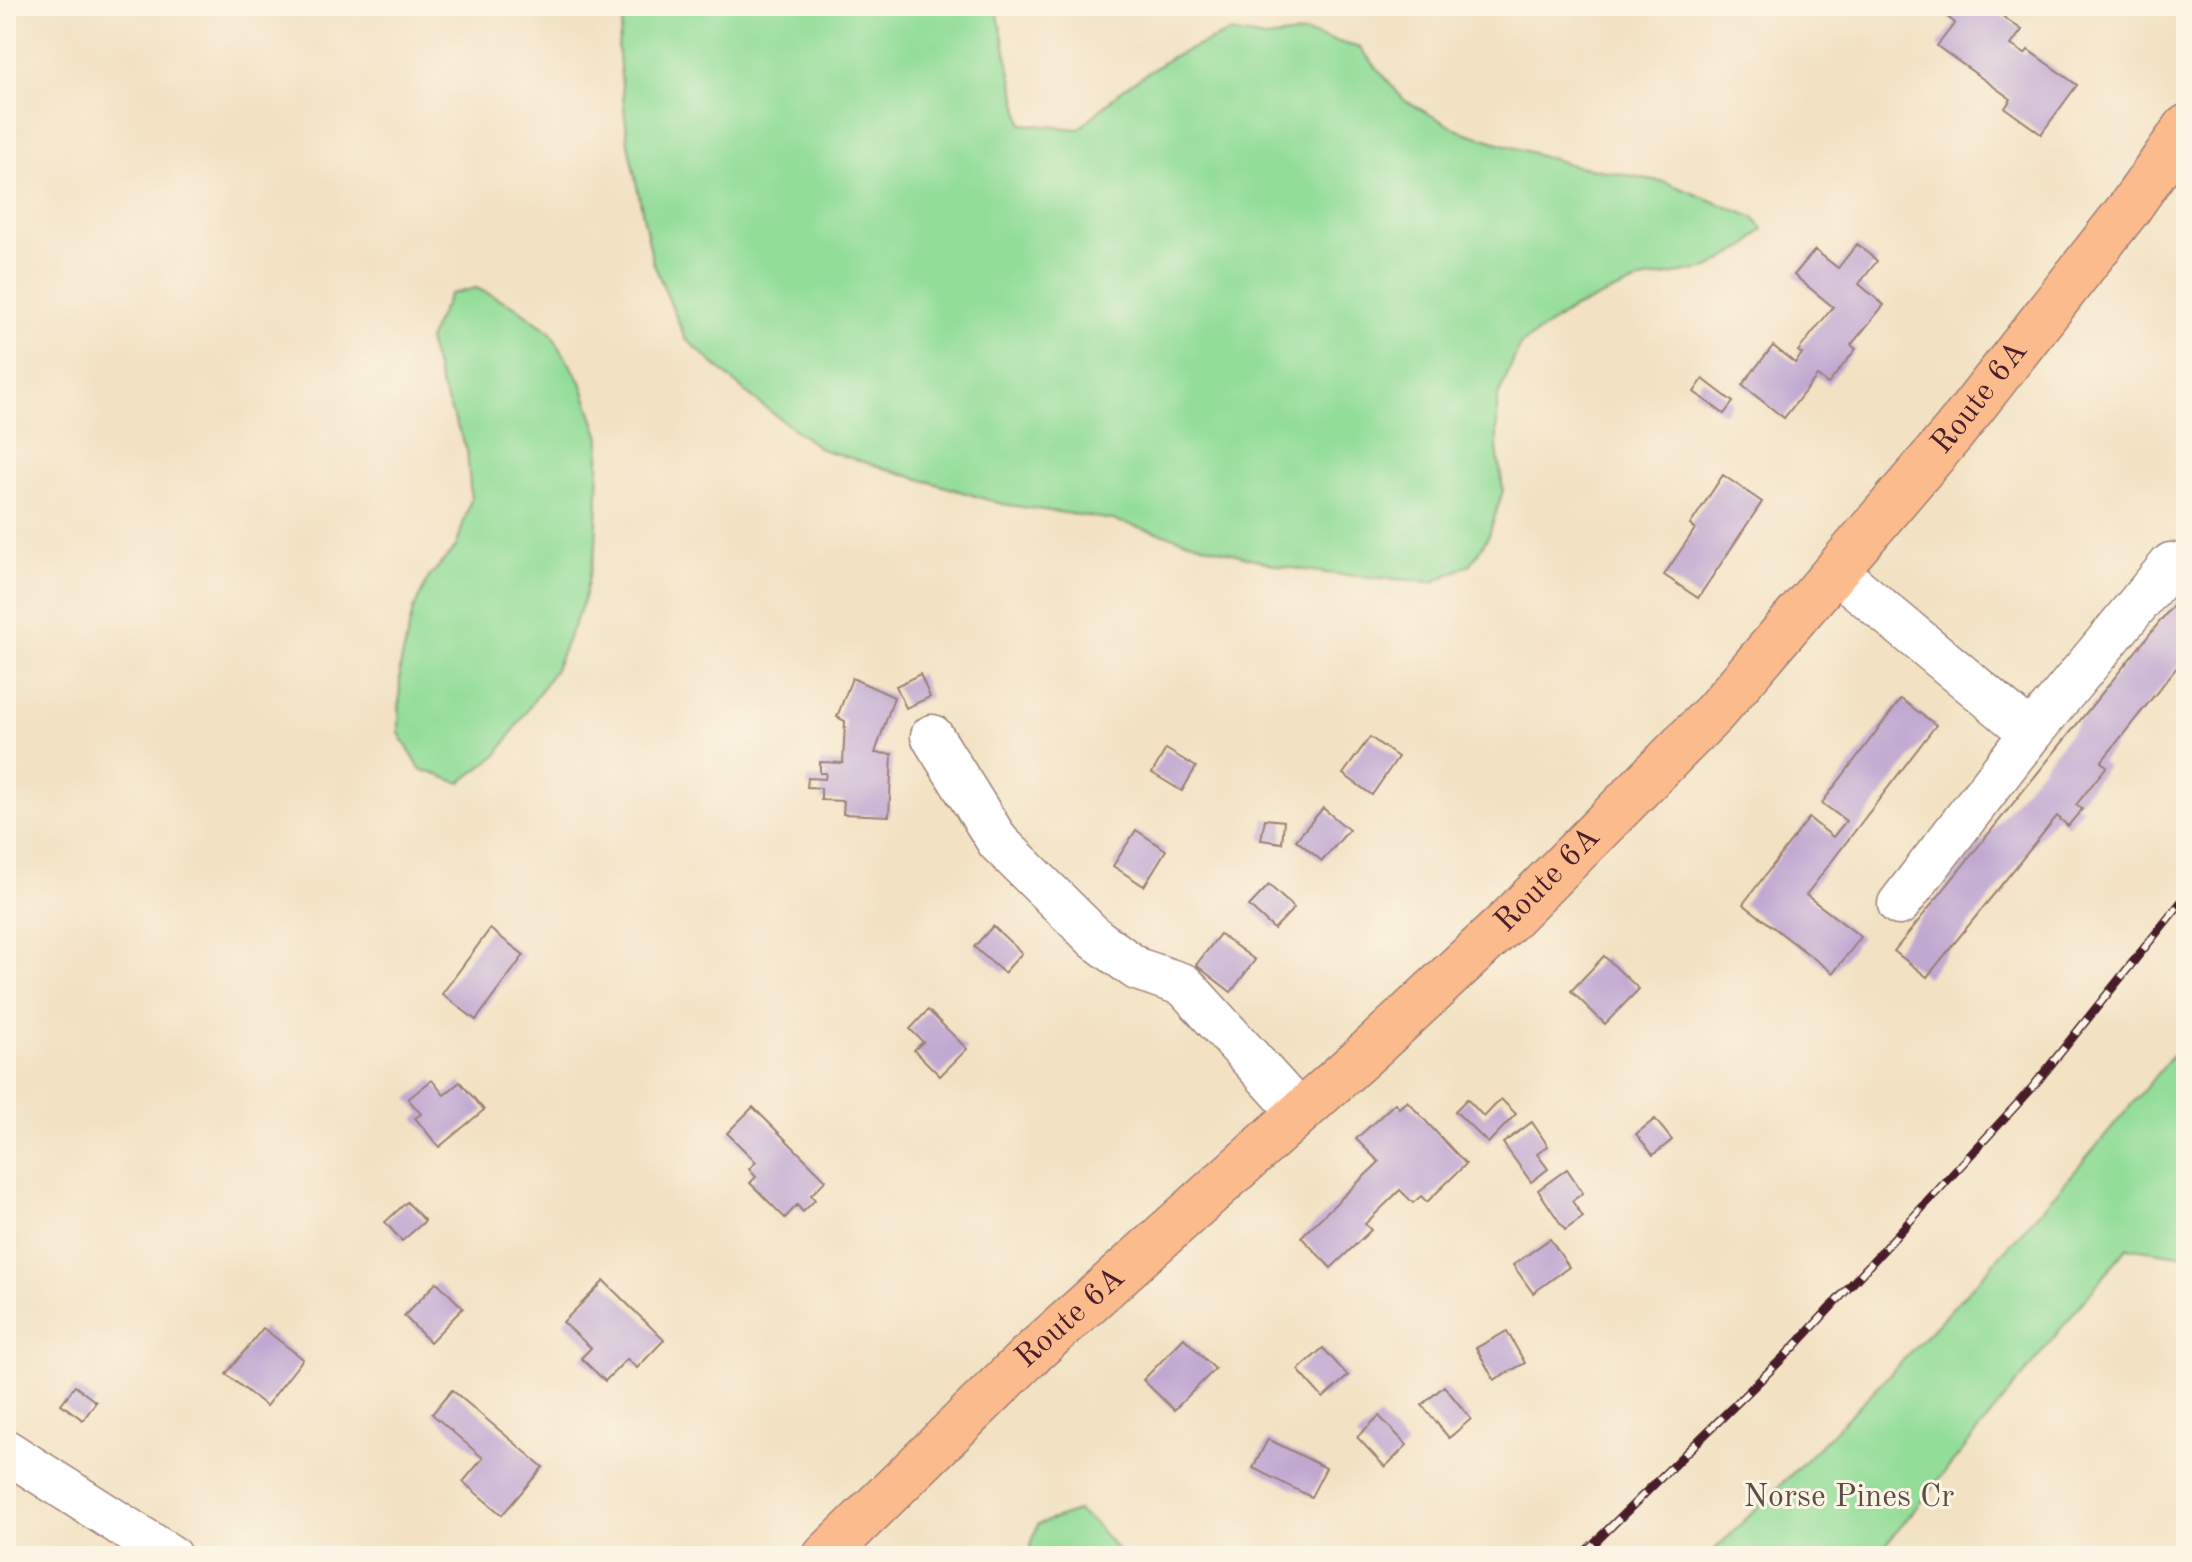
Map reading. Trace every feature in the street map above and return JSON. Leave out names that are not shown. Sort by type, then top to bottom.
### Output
[{"type":"main road","name":"Route 6A","points":[[825,1556],[1028,1357],[1300,1113],[1496,931],[1715,712],[1964,421],[2179,144]]},
{"type":"lane","points":[[1899,904],[2031,733],[2171,564]]},
{"type":"lane","points":[[1837,572],[2031,733]]},
{"type":"lane","points":[[932,736],[998,842],[1096,939],[1137,969],[1184,985],[1300,1113]]},
{"type":"lane","points":[[6,1451],[170,1556]]},
{"type":"green space","points":[[626,6],[996,6],[1022,124],[1079,129],[1123,89],[1172,57],[1230,32],[1265,38],[1306,33],[1360,48],[1404,100],[1460,131],[1572,165],[1665,182],[1753,217],[1763,229],[1748,245],[1709,268],[1641,280],[1574,308],[1520,345],[1497,399],[1497,448],[1503,490],[1489,535],[1471,564],[1433,582],[1279,566],[1113,520],[1002,504],[821,449],[751,397],[685,338],[653,262],[628,144],[618,47]]},
{"type":"green space","points":[[476,288],[513,305],[550,332],[581,382],[600,438],[596,547],[583,603],[555,669],[497,755],[460,783],[420,769],[399,733],[400,668],[413,610],[429,577],[456,547],[471,499],[467,450],[441,386],[428,340],[450,294]]},
{"type":"green space","name":"Norse Pines Cr","points":[[2186,1038],[2186,1256],[2127,1247],[1877,1556],[1708,1556],[1895,1369],[2015,1240]]},
{"type":"green space","points":[[1077,1511],[1095,1524],[1123,1556],[1031,1556],[1038,1524]]},
{"type":"building","points":[[1950,6],[1962,13],[1968,6],[1988,6],[2022,30],[2011,45],[2025,54],[2028,50],[2077,85],[2041,134],[2005,108],[2011,99],[1937,46],[1955,23],[1944,14]]},
{"type":"building","points":[[1857,244],[1877,261],[1859,284],[1884,305],[1851,345],[1856,349],[1828,384],[1817,376],[1784,418],[1742,385],[1773,346],[1795,363],[1802,354],[1798,351],[1833,307],[1794,275],[1815,250],[1838,268]]},
{"type":"building","points":[[1703,379],[1733,402],[1724,414],[1694,392]]},
{"type":"building","points":[[1723,475],[1762,502],[1698,598],[1664,575],[1695,529],[1690,525]]},
{"type":"building","points":[[2186,589],[2186,656],[2101,762],[2107,766],[2076,805],[2082,809],[2068,826],[2057,816],[1927,977],[1894,951]]},
{"type":"building","points":[[920,674],[930,697],[906,708],[896,686]]},
{"type":"building","points":[[852,678],[894,697],[875,753],[892,754],[889,816],[843,814],[844,801],[821,800],[821,788],[807,787],[808,778],[825,779],[826,773],[820,773],[820,762],[843,763],[845,721],[837,717]]},
{"type":"building","points":[[1901,699],[1936,725],[1806,895],[1861,937],[1833,973],[1743,904],[1809,818],[1833,837],[1846,821],[1822,803]]},
{"type":"building","points":[[1370,737],[1398,757],[1372,795],[1343,774]]},
{"type":"building","points":[[1166,749],[1196,767],[1182,791],[1152,773]]},
{"type":"building","points":[[1323,808],[1349,830],[1322,861],[1296,840]]},
{"type":"building","points":[[1265,819],[1284,821],[1282,843],[1261,840]]},
{"type":"building","points":[[1136,830],[1166,850],[1144,886],[1113,866]]},
{"type":"building","points":[[1269,885],[1294,908],[1274,929],[1249,906]]},
{"type":"building","points":[[993,926],[1022,953],[1004,973],[974,947]]},
{"type":"building","points":[[490,929],[524,955],[476,1020],[442,994]]},
{"type":"building","points":[[1220,934],[1255,960],[1231,992],[1196,965]]},
{"type":"building","points":[[1604,956],[1639,989],[1605,1024],[1571,991]]},
{"type":"building","points":[[928,1010],[967,1049],[940,1076],[914,1050],[923,1042],[910,1029]]},
{"type":"building","points":[[432,1080],[444,1095],[460,1082],[484,1110],[439,1147],[415,1118],[421,1114],[408,1099]]},
{"type":"building","points":[[1467,1099],[1484,1117],[1501,1099],[1516,1114],[1488,1143],[1455,1111]]},
{"type":"building","points":[[1407,1101],[1466,1164],[1427,1202],[1421,1196],[1413,1203],[1400,1190],[1365,1224],[1371,1230],[1331,1268],[1301,1237],[1379,1162],[1356,1139],[1395,1103],[1399,1108]]},
{"type":"building","points":[[753,1107],[826,1180],[811,1195],[815,1200],[803,1212],[797,1205],[785,1218],[750,1183],[756,1177],[749,1169],[756,1162],[727,1133]]},
{"type":"building","points":[[1655,1119],[1672,1140],[1653,1155],[1636,1134]]},
{"type":"building","points":[[1532,1122],[1548,1146],[1537,1154],[1548,1169],[1531,1182],[1503,1143]]},
{"type":"building","points":[[1567,1169],[1583,1193],[1572,1201],[1583,1217],[1565,1230],[1538,1190]]},
{"type":"building","points":[[407,1202],[425,1221],[402,1241],[385,1222]]},
{"type":"building","points":[[1550,1239],[1569,1267],[1533,1293],[1513,1265]]},
{"type":"building","points":[[604,1281],[664,1340],[637,1368],[627,1359],[605,1381],[581,1358],[591,1348],[563,1322]]},
{"type":"building","points":[[437,1282],[463,1308],[430,1342],[404,1316]]},
{"type":"building","points":[[263,1328],[303,1359],[266,1406],[226,1374]]},
{"type":"building","points":[[1507,1331],[1525,1363],[1494,1380],[1476,1348]]},
{"type":"building","points":[[1184,1338],[1215,1369],[1174,1410],[1143,1380]]},
{"type":"building","points":[[1323,1348],[1348,1376],[1323,1398],[1298,1370]]},
{"type":"building","points":[[75,1386],[96,1402],[83,1420],[61,1404]]},
{"type":"building","points":[[1444,1386],[1471,1419],[1449,1438],[1422,1405]]},
{"type":"building","points":[[452,1390],[543,1467],[502,1515],[463,1482],[483,1458],[432,1414]]},
{"type":"building","points":[[1379,1416],[1407,1445],[1385,1467],[1357,1437]]},
{"type":"building","points":[[1268,1439],[1326,1468],[1311,1497],[1253,1468]]},
{"type":"railway","points":[[1581,1556],[1795,1346],[2032,1088],[2186,896]]}]
